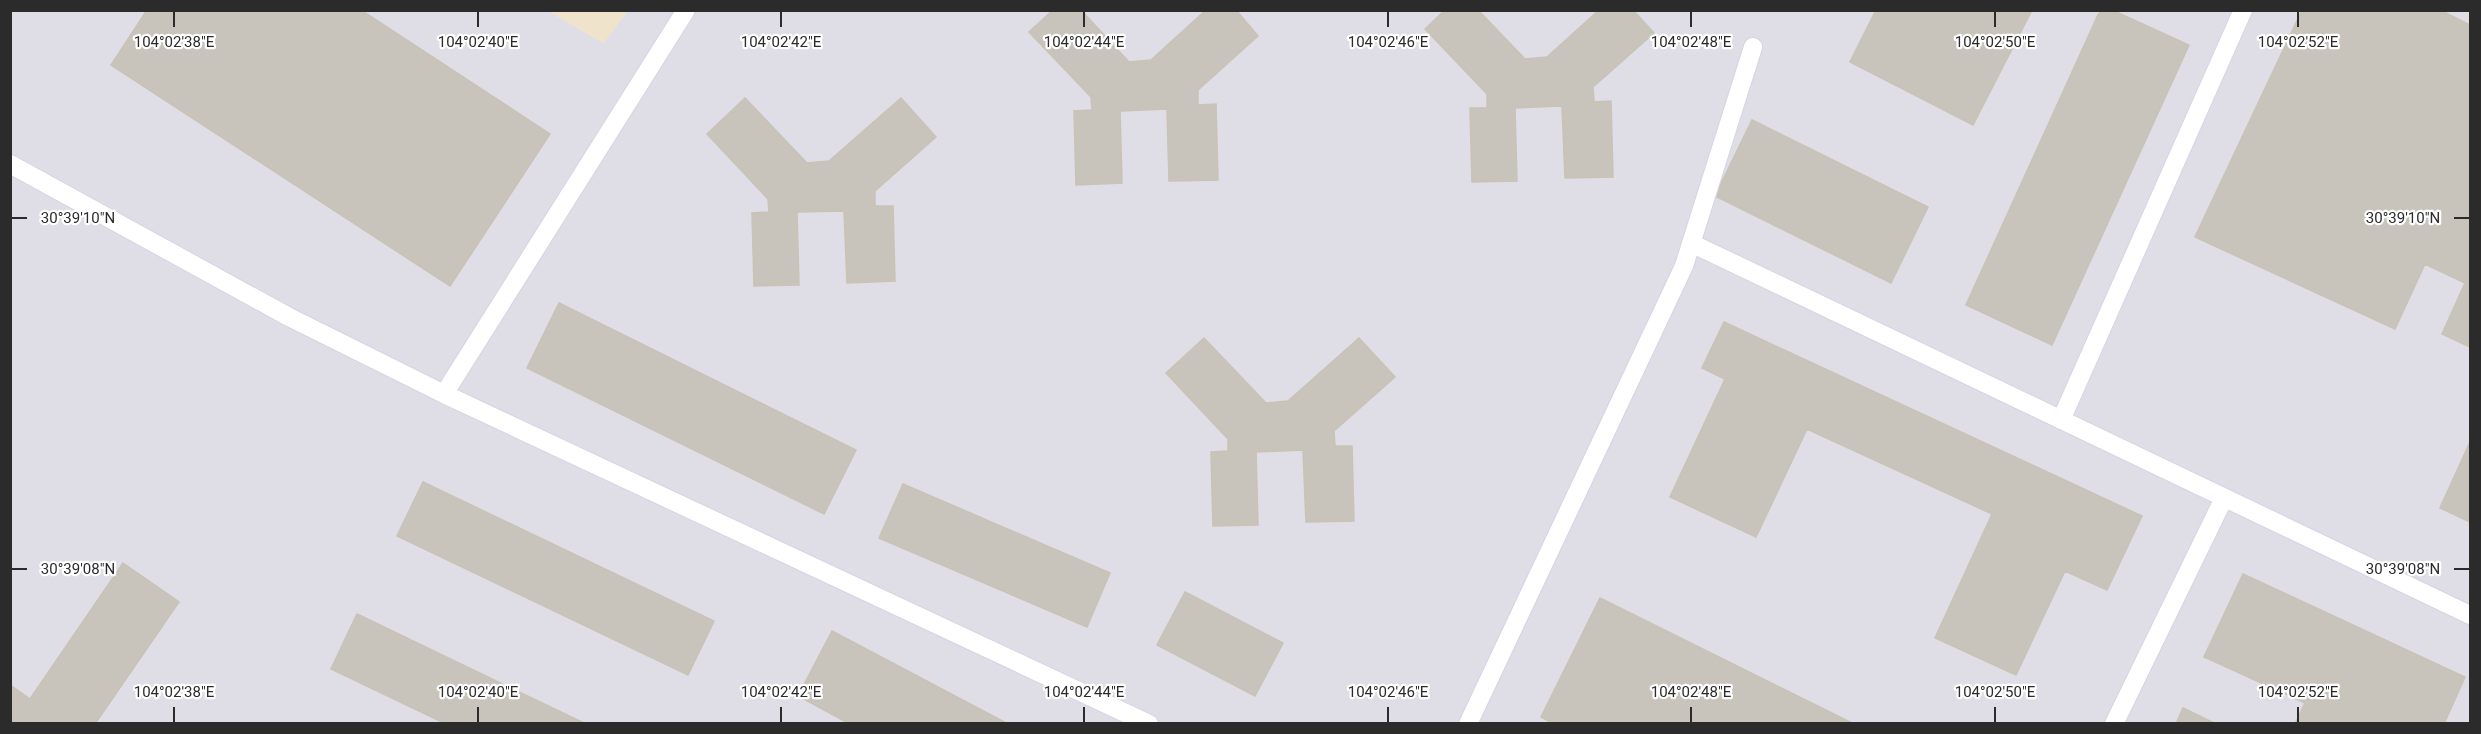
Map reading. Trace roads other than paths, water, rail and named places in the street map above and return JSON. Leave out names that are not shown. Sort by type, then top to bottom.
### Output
[{"type":"lane","points":[[444,394],[686,10]]},
{"type":"lane","points":[[2061,420],[2243,10]]},
{"type":"lane","points":[[1468,723],[1684,266],[1753,47]]},
{"type":"lane","points":[[10,164],[289,317],[444,394],[1149,723]]},
{"type":"lane","points":[[1691,243],[2470,615]]},
{"type":"lane","points":[[2114,723],[2224,498]]}]
